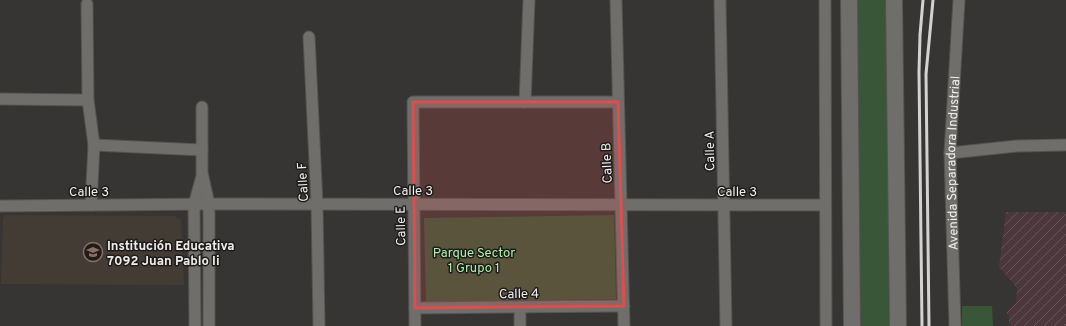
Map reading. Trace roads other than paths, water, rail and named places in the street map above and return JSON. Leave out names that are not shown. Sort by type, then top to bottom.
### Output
[{"type":"main road","points":[[848,0],[852,326]]},
{"type":"main road","points":[[894,0],[898,326]]},
{"type":"street","points":[[529,0],[525,102],[618,102]]},
{"type":"street","name":"Calle B","points":[[616,0],[624,326]]},
{"type":"street","name":"Calle A","points":[[720,0],[726,326]]},
{"type":"street","points":[[825,0],[826,326]]},
{"type":"street","name":"Avenida Separadora Industrial","points":[[955,326],[950,153],[959,0]]},
{"type":"street","points":[[87,4],[88,100],[94,145],[91,205]]},
{"type":"street","name":"Calle F","points":[[309,37],[317,204],[319,326]]},
{"type":"street","points":[[0,99],[88,100]]},
{"type":"street","name":"Calle E","points":[[415,326],[413,102],[525,102]]},
{"type":"street","points":[[202,107],[202,173],[209,204],[209,326]]},
{"type":"street","points":[[94,145],[202,150]]},
{"type":"street","points":[[950,153],[1017,146],[1066,145]]},
{"type":"street","points":[[196,326],[194,205],[202,173]]},
{"type":"street","name":"Calle 3","points":[[0,206],[209,204],[825,205]]},
{"type":"street","name":"Calle 4","points":[[415,308],[624,306]]},
{"type":"street","points":[[520,307],[520,326]]},
{"type":"railway","points":[[922,326],[919,72],[923,0]]},
{"type":"railway","points":[[929,326],[926,74],[933,0]]},
{"type":"place","name":"Institución Educativa 7092 Juan Pablo Ii","points":[[93,252]]},
{"type":"park label","name":"Parque Sector 1 Grupo 1","points":[[474,260]]}]
